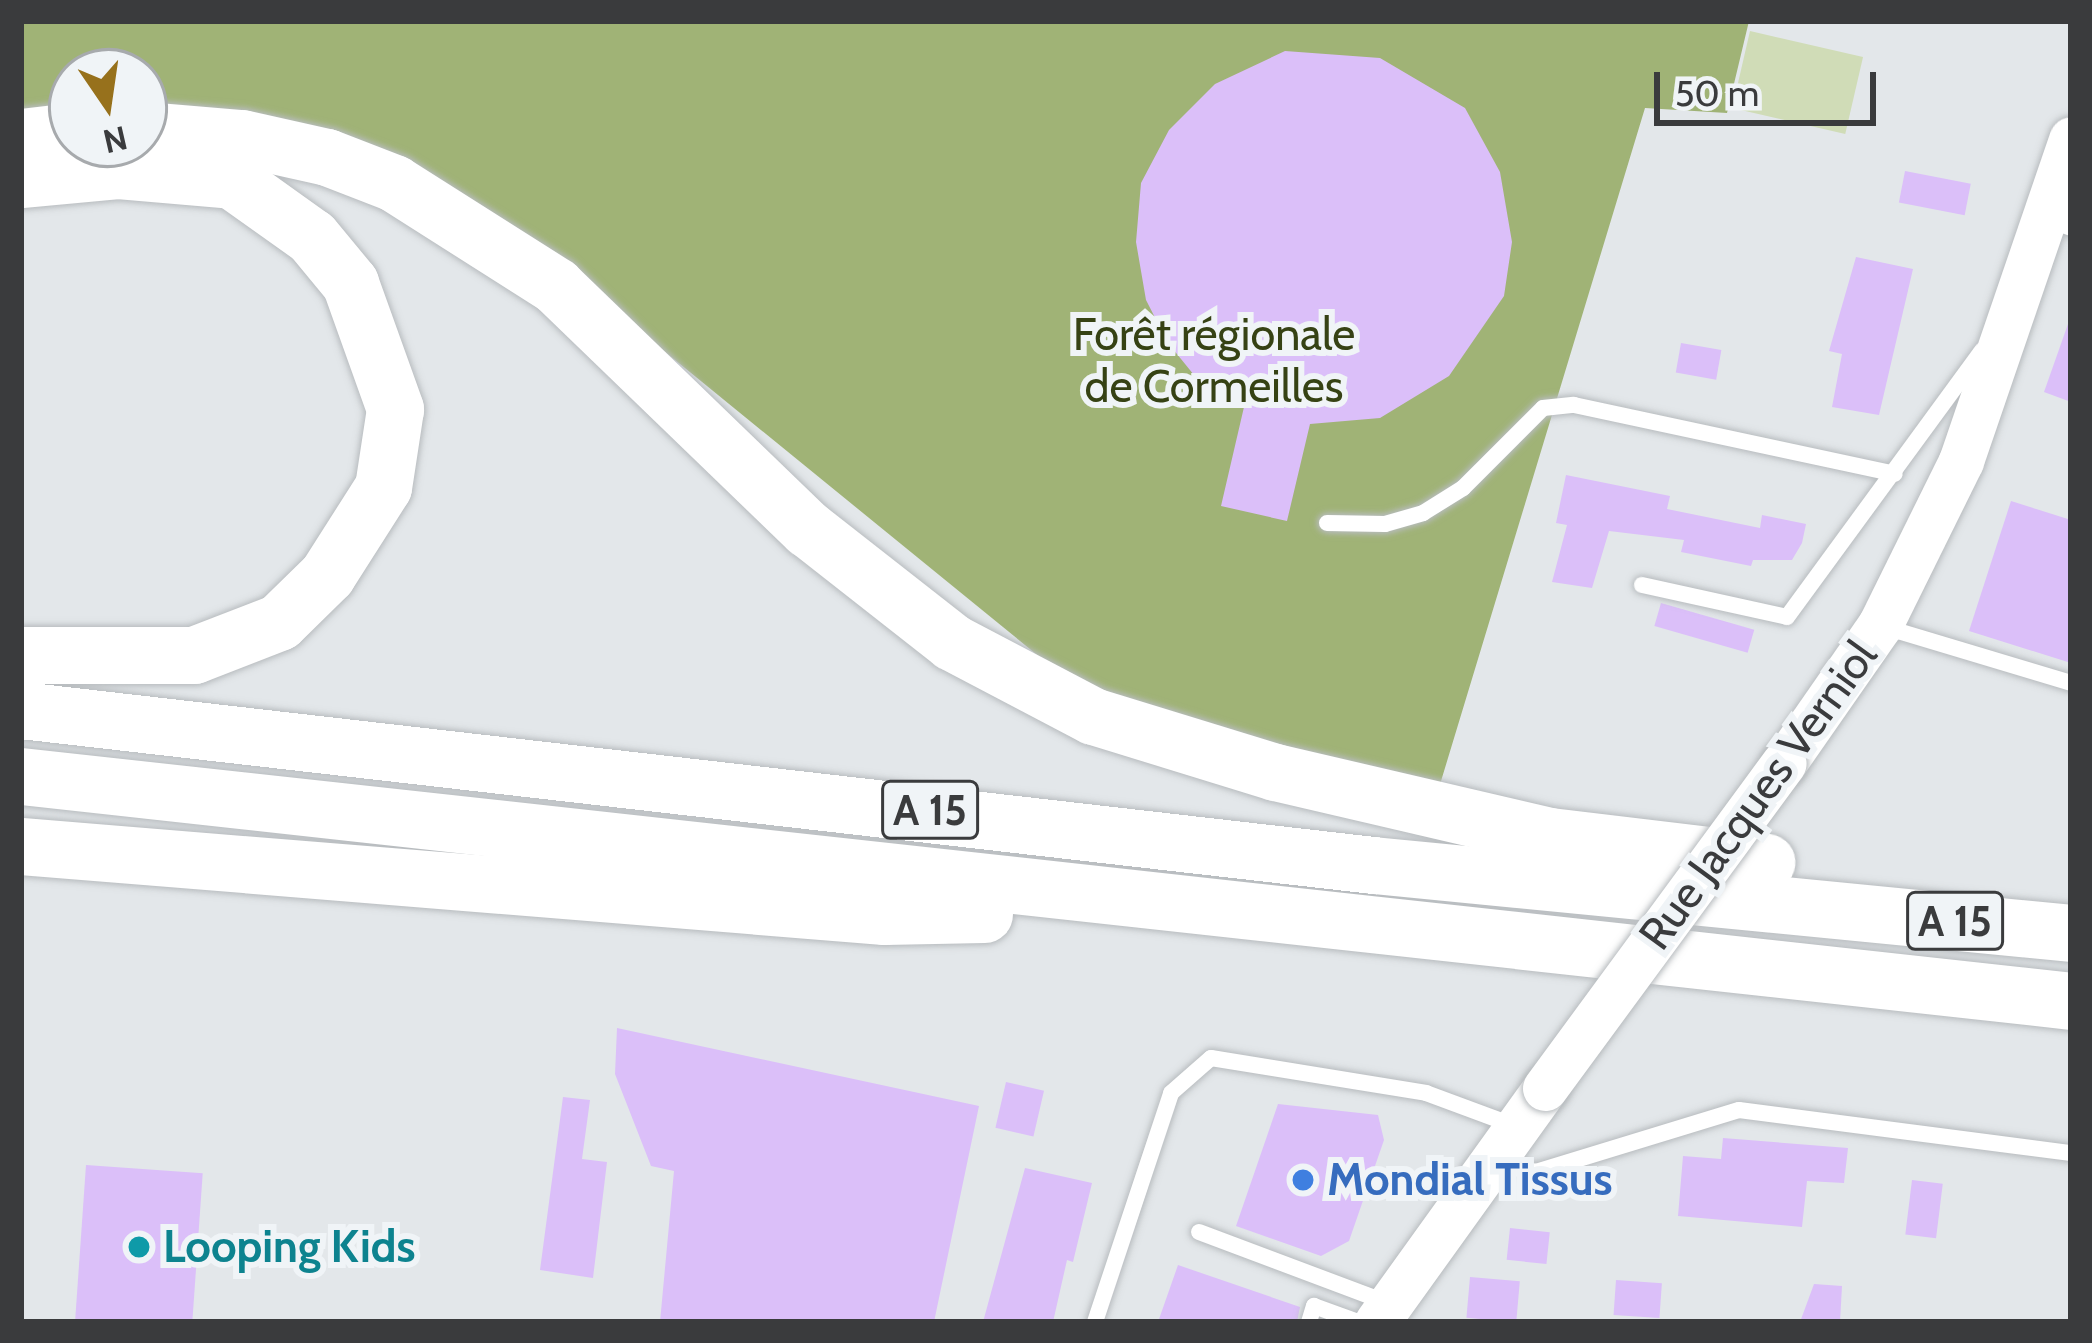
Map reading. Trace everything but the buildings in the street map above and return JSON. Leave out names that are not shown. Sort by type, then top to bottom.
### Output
[{"type":"highway","points":[[168,132],[242,138],[327,157],[394,183],[556,286],[808,530],[952,642],[1093,716],[1275,772],[1549,836],[1811,868],[1839,908]]},
{"type":"highway","points":[[21,179],[118,170],[232,180],[312,237],[350,284],[394,409],[383,488],[327,574],[280,622],[194,656],[21,655]]},
{"type":"highway","name":"A 15","points":[[21,710],[1373,865],[2071,933]]},
{"type":"highway","name":"A 15","points":[[21,776],[1186,909],[2071,1000]]},
{"type":"highway","points":[[21,846],[884,916],[1186,909]]},
{"type":"street","name":"Rue Jacques Verniol","points":[[1374,1316],[1784,763],[1880,626],[1961,461],[2003,321],[2057,223],[2071,139]]},
{"type":"lane","points":[[1642,585],[1787,617],[2003,321]]},
{"type":"lane","points":[[1327,523],[1385,524],[1423,513],[1463,488],[1543,408],[1574,404],[1895,474]]},
{"type":"lane","points":[[1880,626],[2071,683]]},
{"type":"lane","points":[[1096,1322],[1171,1093],[1211,1058],[1426,1093],[1516,1126]]},
{"type":"lane","points":[[1485,1163],[1536,1172],[1739,1110],[2071,1153]]},
{"type":"lane","points":[[1199,1232],[1374,1316]]},
{"type":"lane","points":[[1309,1322],[1314,1306],[1374,1316]]},
{"type":"green space","name":"Forêt régionale de Cormeilles","points":[[21,21],[1749,21],[1727,113],[1645,108],[1438,791],[1079,689],[599,298],[334,134],[168,120],[168,48],[48,48],[48,124],[21,129]]},
{"type":"green space","points":[[1750,31],[1863,57],[1845,134],[1732,108]]},
{"type":"place","name":"Mondial Tissus","points":[[1303,1180]]},
{"type":"place","name":"Looping Kids","points":[[139,1247]]}]
